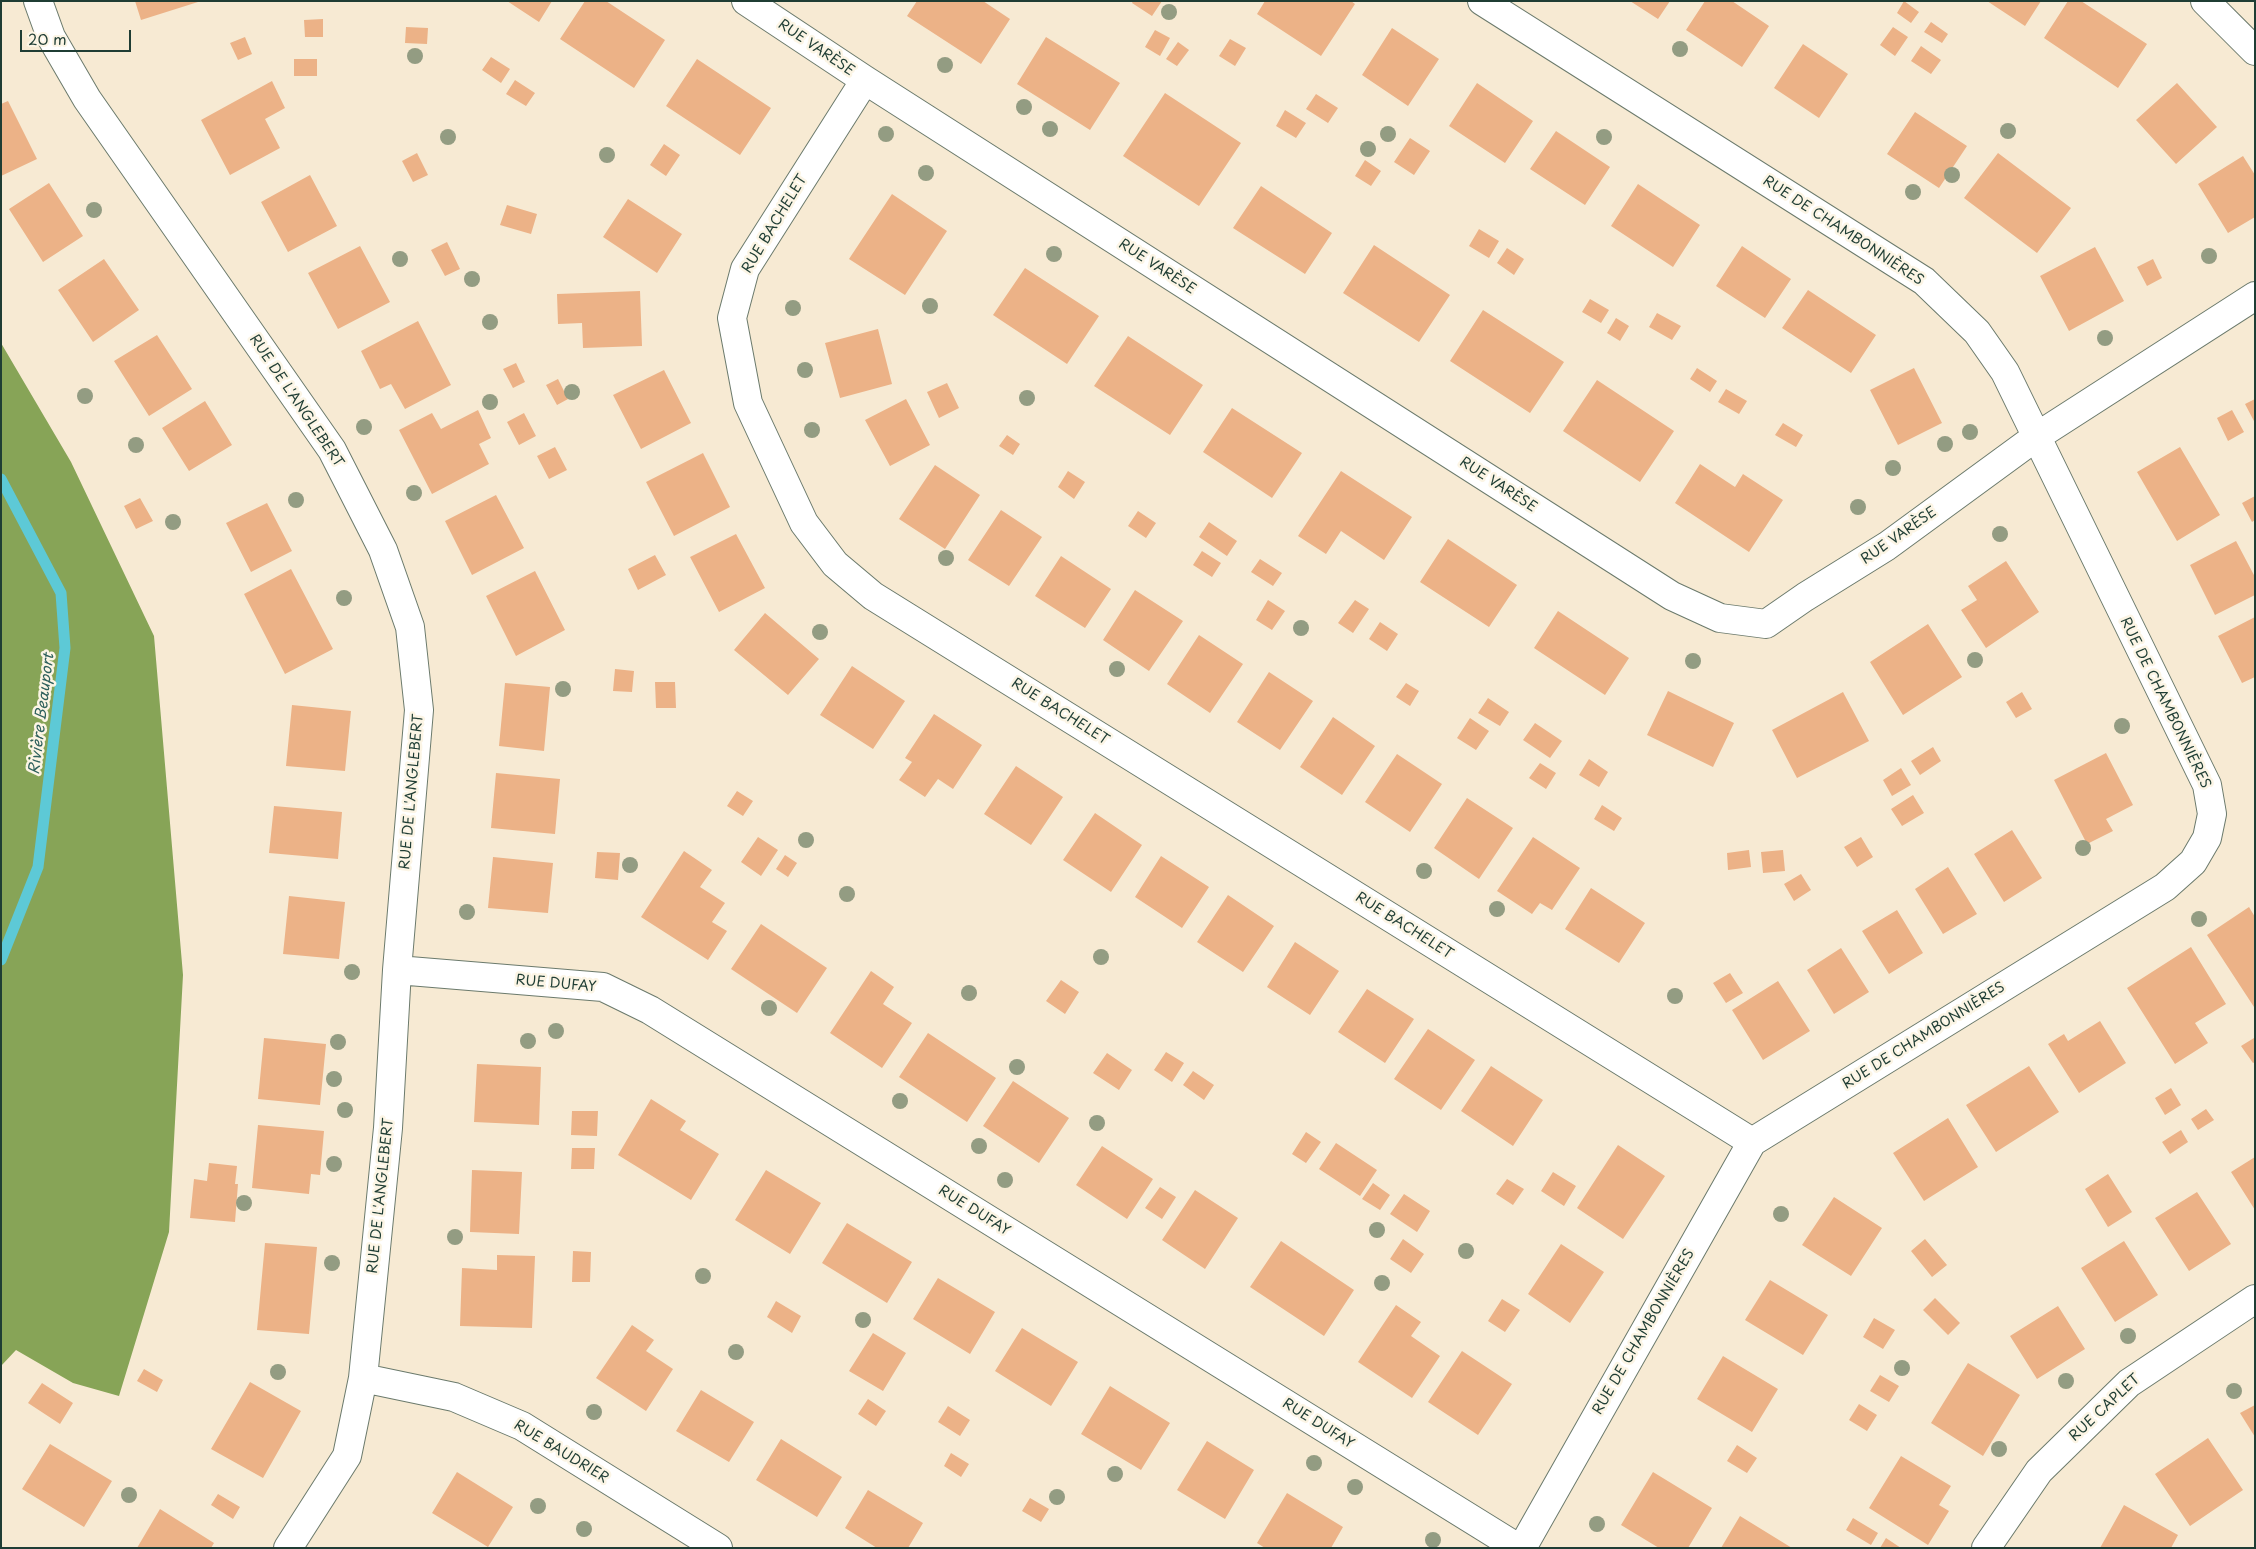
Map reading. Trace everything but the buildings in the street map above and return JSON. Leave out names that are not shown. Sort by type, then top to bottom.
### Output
[{"type":"street","name":"RUE DE L'ANGLEBERT","points":[[38,1],[51,37],[87,99],[332,450],[383,550],[410,627],[419,710],[398,970],[388,1128],[363,1378],[347,1456],[288,1548]]},
{"type":"street","name":"RUE VARÈSE","points":[[746,1],[865,80],[1672,596],[1720,618],[1766,624],[1805,597],[1887,546],[2036,437],[2255,296]]},
{"type":"street","name":"RUE DE CHAMBONNIÈRES","points":[[1482,1],[1924,281],[1977,332],[2005,372],[2206,785],[2212,814],[2207,838],[2193,862],[2165,887],[1752,1142],[1522,1548]]},
{"type":"street","points":[[2205,1],[2255,52]]},
{"type":"street","name":"RUE BACHELET","points":[[865,80],[745,269],[732,318],[748,403],[804,523],[835,564],[873,596],[1752,1142]]},
{"type":"street","name":"RUE DUFAY","points":[[398,970],[603,988],[650,1010],[1518,1548]]},
{"type":"street","name":"RUE CAPLET","points":[[1986,1548],[2038,1471],[2129,1382],[2255,1299]]},
{"type":"street","name":"RUE BAUDRIER","points":[[363,1378],[454,1397],[522,1426],[718,1548]]},
{"type":"green space","points":[[1,343],[71,462],[154,636],[183,975],[169,1232],[119,1396],[73,1383],[16,1350],[1,1366]]},
{"type":"waterway","name":"Rivière Beauport","points":[[1,479],[61,593],[65,648],[38,867],[1,960]]}]
